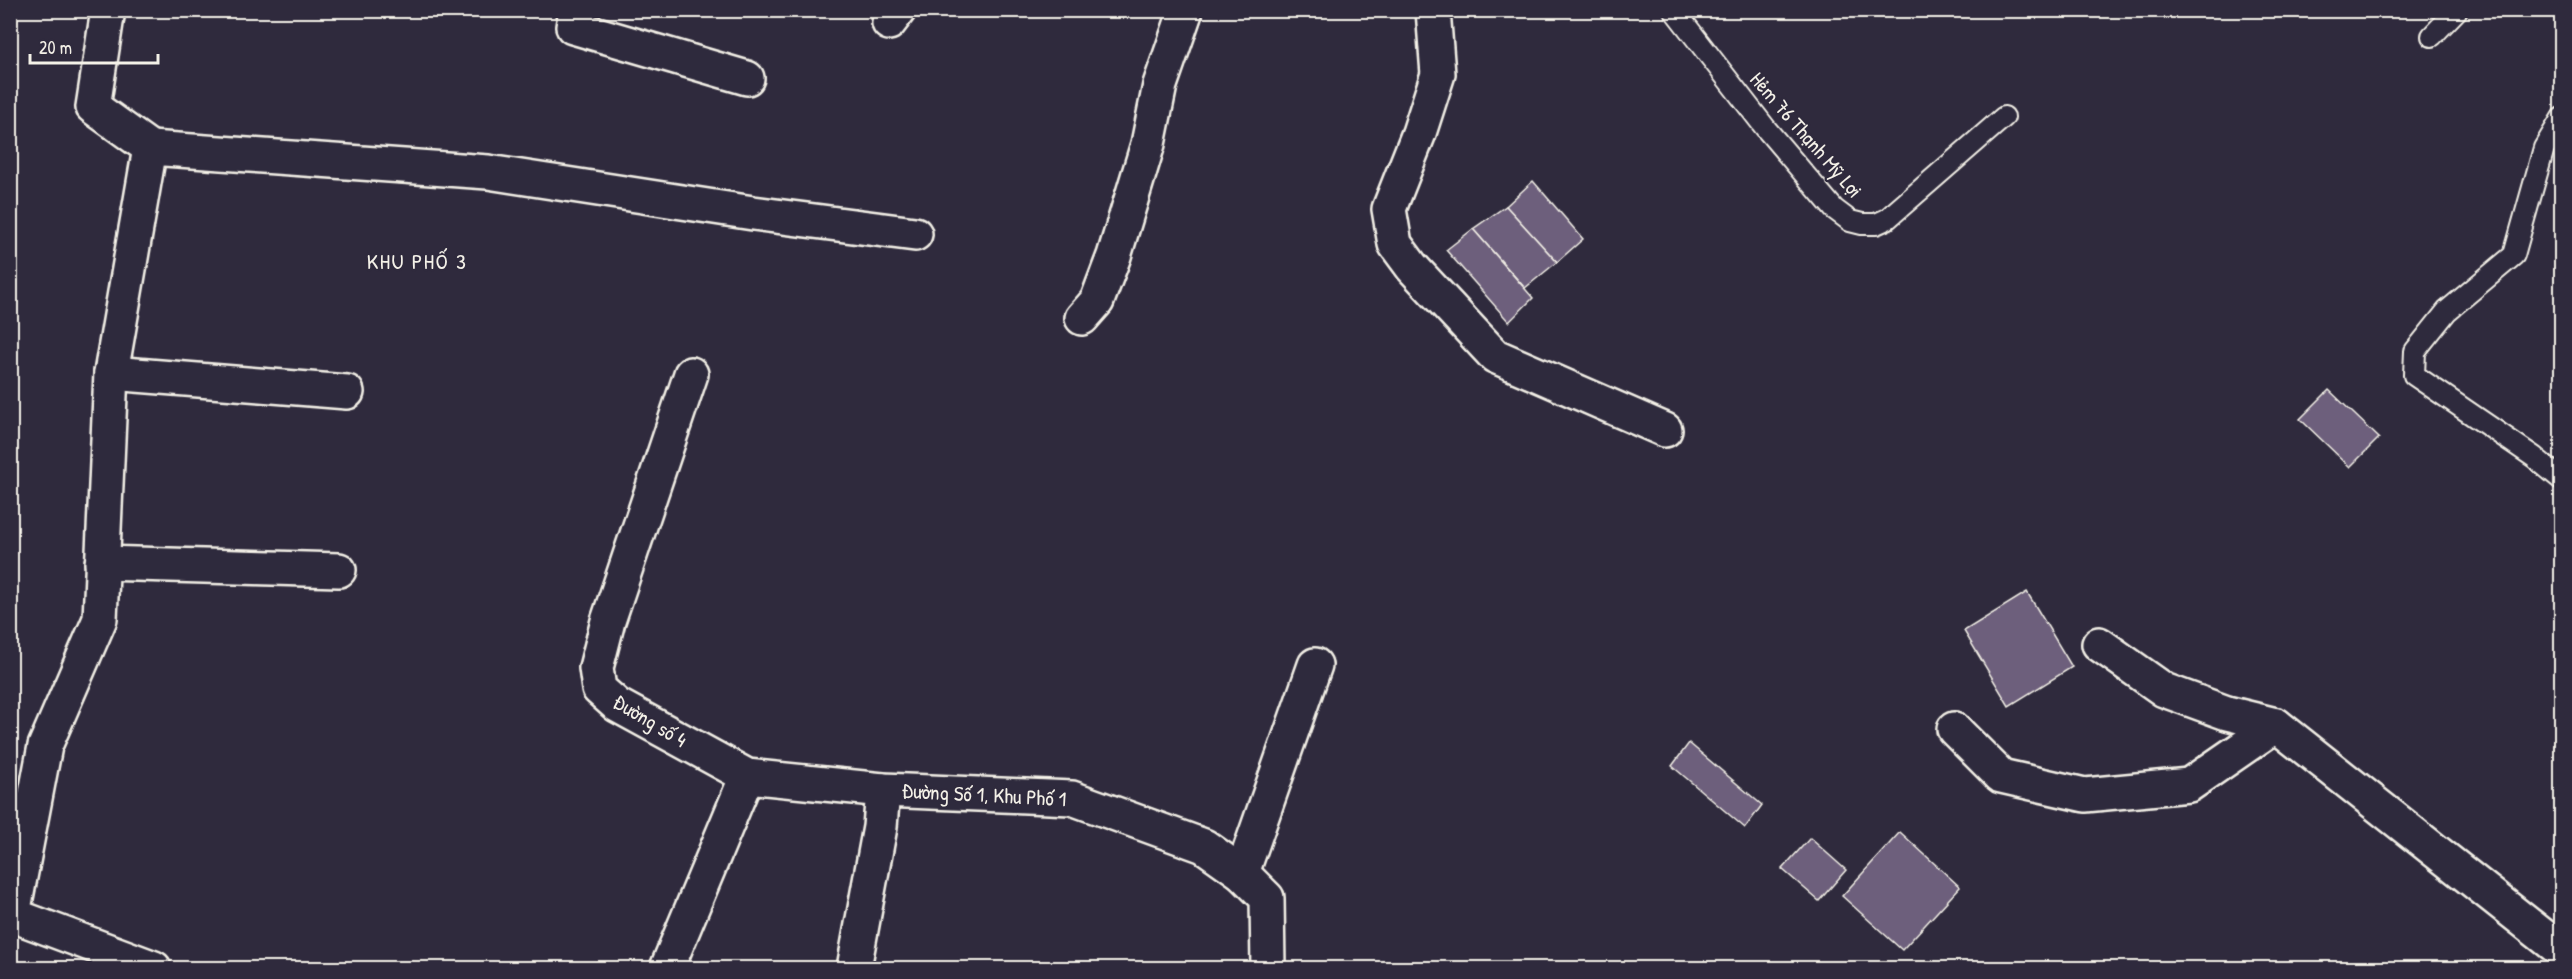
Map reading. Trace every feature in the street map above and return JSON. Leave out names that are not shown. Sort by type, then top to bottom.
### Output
[{"type":"street","points":[[108,10],[93,107],[150,148],[488,172],[753,213],[915,234]]},
{"type":"street","points":[[576,10],[573,27],[747,78]]},
{"type":"street","points":[[1082,318],[1097,301],[1118,246],[1148,144],[1160,85],[1186,10]]},
{"type":"street","points":[[1433,10],[1438,74],[1419,133],[1389,209],[1395,244],[1412,267],[1495,356],[1665,430]]},
{"type":"street","points":[[150,148],[111,373],[100,619],[45,746],[12,914],[154,969]]},
{"type":"street","points":[[111,373],[347,392]]},
{"type":"street","name":"Đường số 4","points":[[692,374],[608,621],[596,668],[599,689],[617,705],[747,776]]},
{"type":"street","points":[[102,563],[339,570]]},
{"type":"street","points":[[2099,644],[2164,690],[2227,713],[2276,726],[2562,951]]},
{"type":"street","points":[[1242,873],[1315,665]]},
{"type":"street","points":[[1954,729],[2001,776],[2085,795],[2189,784],[2276,726]]},
{"type":"street","points":[[667,969],[747,776]]},
{"type":"street","name":"Đường Số 1, Khu Phố 1","points":[[747,776],[883,790],[1072,798],[1204,846],[1242,873],[1267,898],[1268,969]]},
{"type":"street","points":[[854,969],[880,827],[883,790]]},
{"type":"lane","name":"Hẻm 76 Thạnh Mỹ Lợi","points":[[1674,10],[1767,130],[1834,209],[1850,221],[1875,224],[1887,219],[2004,117]]},
{"type":"lane","points":[[2432,36],[2457,10]]},
{"type":"lane","points":[[2562,118],[2544,148],[2514,255],[2447,311],[2415,351],[2414,375],[2525,451],[2562,480]]},
{"type":"building","points":[[1533,181],[1583,239],[1557,262],[1506,206]]},
{"type":"building","points":[[1506,206],[1557,262],[1525,288],[1473,229]]},
{"type":"building","points":[[1473,229],[1533,298],[1509,322],[1446,250]]},
{"type":"building","points":[[2329,390],[2379,438],[2350,467],[2300,419]]},
{"type":"building","points":[[2027,592],[2072,667],[2009,706],[1964,631]]},
{"type":"building","points":[[1689,743],[1762,805],[1745,828],[1672,766]]},
{"type":"building","points":[[1900,832],[1960,887],[1902,950],[1842,896]]},
{"type":"building","points":[[1810,838],[1846,870],[1819,901],[1782,869]]},
{"type":"district","name":"KHU PHỐ 3","points":[[417,261]]}]
